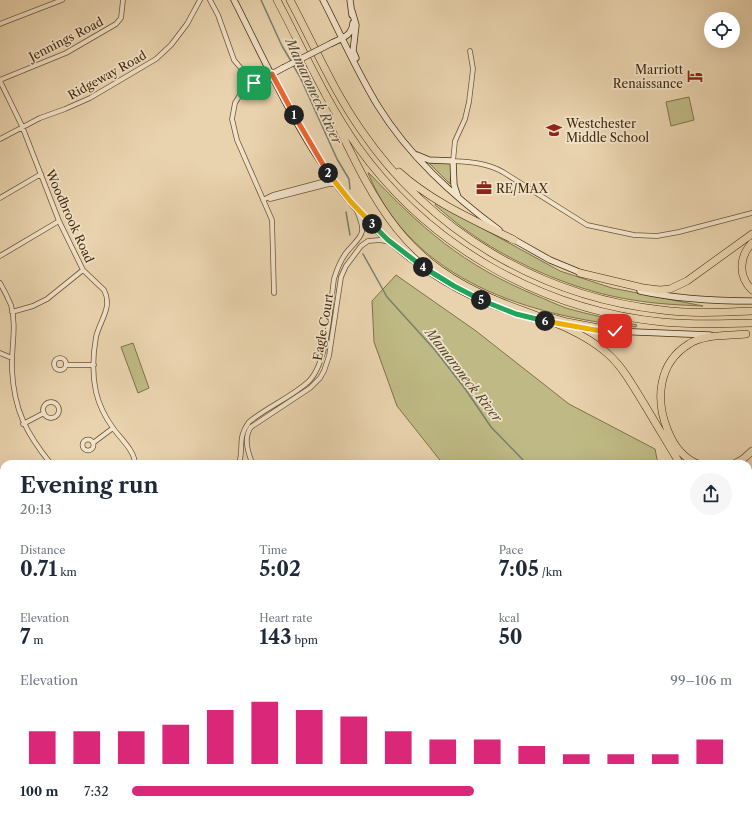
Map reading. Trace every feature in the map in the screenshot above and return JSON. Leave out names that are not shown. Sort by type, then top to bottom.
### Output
[{"type":"highway","points":[[277,0],[332,106],[349,134],[384,180],[425,220],[454,243],[484,263],[513,279],[543,293],[574,304],[637,319],[670,323],[752,323]]},
{"type":"highway","points":[[290,0],[343,101],[360,129],[379,155],[416,196],[456,230],[493,255],[550,283],[598,299],[650,309],[694,312],[752,311]]},
{"type":"highway","points":[[313,70],[371,190],[387,218],[405,240],[429,262],[448,276],[478,292],[520,309],[588,340],[615,361],[628,377],[678,460]]},
{"type":"highway","points":[[379,155],[419,189],[467,217],[514,240]]},
{"type":"highway","points":[[580,273],[652,289],[670,289],[687,281],[752,234]]},
{"type":"highway","points":[[752,243],[744,254],[742,268],[746,282],[752,290]]},
{"type":"highway","points":[[520,309],[567,322],[615,331]]},
{"type":"highway","points":[[692,460],[681,452],[675,445],[666,427],[661,410],[660,397],[664,375],[675,356],[691,343],[704,339],[749,334]]},
{"type":"highway","points":[[741,460],[752,451]]},
{"type":"main road","points":[[234,0],[302,131],[324,168],[356,207],[393,244],[434,274],[476,298],[516,314],[552,323],[601,331],[684,334],[749,334]]},
{"type":"main road","points":[[323,0],[367,86],[398,134],[413,153],[434,176],[460,200],[514,240],[550,260],[580,273],[628,288],[669,296],[710,300],[752,301]]},
{"type":"main road","points":[[350,0],[356,25],[353,51],[367,86]]},
{"type":"main road","points":[[272,74],[348,35],[353,24],[352,11]]},
{"type":"main road","points":[[413,153],[429,160],[453,161],[454,185],[460,200]]},
{"type":"street","points":[[0,24],[59,0]]},
{"type":"street","name":"Jennings Road","points":[[0,81],[66,53],[116,24],[121,18],[123,0]]},
{"type":"street","name":"Ridgeway Road","points":[[0,139],[22,126],[90,98],[156,59],[171,45],[187,24],[200,0]]},
{"type":"street","points":[[210,0],[218,15],[234,60],[250,79]]},
{"type":"street","points":[[470,51],[473,69],[469,102],[465,120],[455,141],[453,161],[489,165],[503,172],[587,225],[634,235],[657,236],[679,232],[752,213]]},
{"type":"street","points":[[272,74],[243,90],[235,103],[232,119],[237,140],[272,220],[274,293]]},
{"type":"street","name":"Woodbrook Road","points":[[0,81],[22,126],[59,221],[83,270],[104,290],[107,299],[107,308],[98,328],[96,339],[94,365],[96,388],[102,409],[113,428],[132,454],[134,460]]},
{"type":"street","points":[[264,200],[273,195],[322,182],[325,179],[324,168]]},
{"type":"street","points":[[0,198],[40,174]]},
{"type":"street","points":[[264,200],[329,184],[336,184]]},
{"type":"street","name":"Eagle Court","points":[[240,460],[242,432],[248,422],[307,383],[317,371],[322,358],[337,268],[348,251],[360,238],[362,232],[361,219],[356,207]]},
{"type":"street","points":[[0,256],[59,221]]},
{"type":"street","name":"Eagle Court","points":[[251,460],[247,440],[248,432],[251,427],[310,388],[324,371],[329,356],[341,278],[349,261],[361,246],[368,241],[380,240],[393,244]]},
{"type":"street","points":[[12,312],[32,306],[47,299],[83,270]]},
{"type":"street","points":[[0,283],[10,304],[12,312],[14,333],[12,358],[15,397],[23,424],[48,460]]},
{"type":"street","points":[[0,353],[12,358]]},
{"type":"street","points":[[66,365],[94,365]]},
{"type":"street","points":[[23,424],[44,413]]},
{"type":"street","points":[[93,443],[113,428]]},
{"type":"street","name":"Eagle Court","points":[[242,445],[251,460]]},
{"type":"shaded area","points":[[689,97],[694,120],[671,126],[666,102]]},
{"type":"shaded area","points":[[428,162],[449,163],[452,166],[450,184]]},
{"type":"shaded area","points":[[368,173],[425,228],[465,258],[486,271],[509,283],[566,308],[637,325],[636,327],[596,322],[556,314],[516,302],[479,287],[445,267],[414,242],[388,210]]},
{"type":"shaded area","points":[[436,203],[560,271],[612,288],[703,306],[677,305],[612,296],[592,291],[550,276],[509,257],[468,232],[435,205]]},
{"type":"shaded area","points":[[396,275],[476,331],[569,404],[655,449],[657,460],[440,460],[397,406],[374,342],[372,301]]},
{"type":"shaded area","points":[[133,343],[149,388],[138,393],[121,347]]},
{"type":"waterway","name":"Mamaroneck River","points":[[261,0],[282,46],[291,61]]},
{"type":"waterway","name":"Mamaroneck River","points":[[293,65],[300,77],[337,159],[349,179],[350,189]]},
{"type":"waterway","name":"Mamaroneck River","points":[[346,212],[350,235]]},
{"type":"waterway","name":"Mamaroneck River","points":[[363,254],[387,297],[435,350],[466,390],[491,427],[523,460]]},
{"type":"place","name":"Marriott Renaissance","points":[[695,76]]},
{"type":"place","name":"Westchester Middle School","points":[[554,130]]},
{"type":"place","name":"RE/MAX","points":[[484,188]]},
{"type":"route","points":[[254,83],[272,74],[311,147],[340,190],[360,213],[388,240],[420,265],[441,279],[469,294],[516,314],[568,326],[601,331],[615,331]]}]
